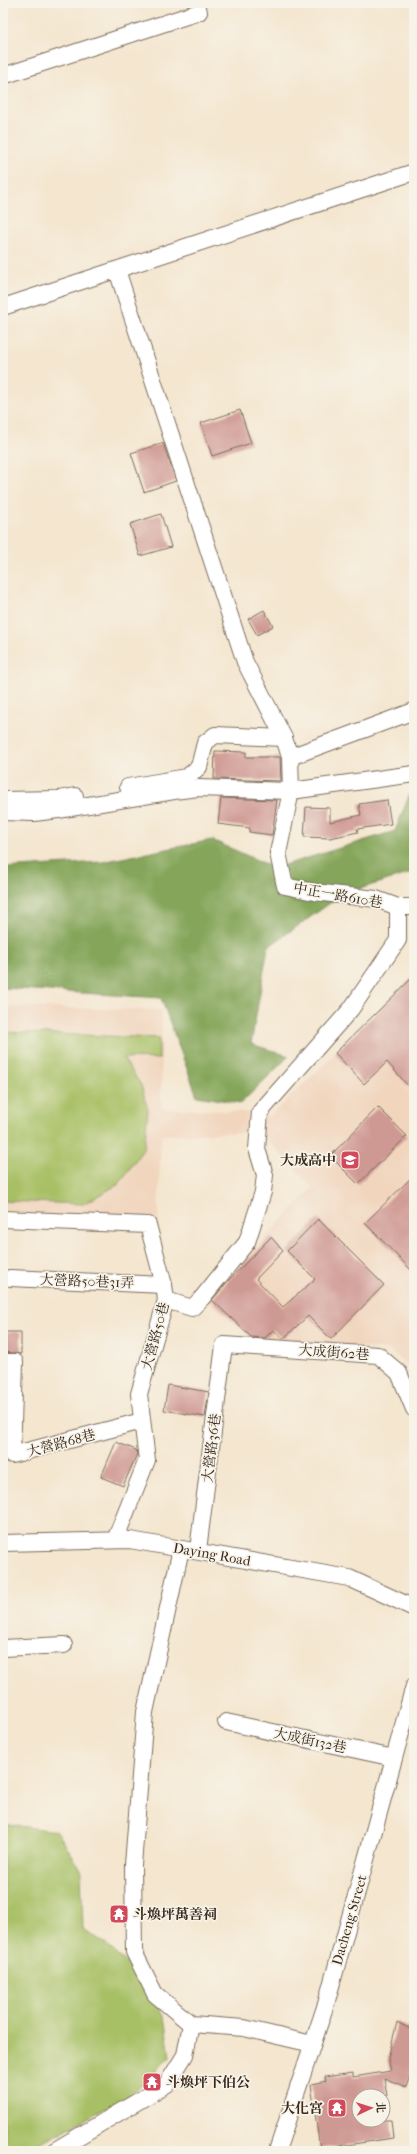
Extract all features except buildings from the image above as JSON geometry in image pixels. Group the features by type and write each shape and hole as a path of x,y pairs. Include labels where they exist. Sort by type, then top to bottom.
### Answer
{"street":[{"path":"3,76 199,12"},
{"path":"3,307 414,172"},
{"path":"117,270 245,662 284,738 290,757 291,791"},
{"path":"290,757 414,711"},
{"path":"3,800 59,799 187,777 199,767 205,743 214,735 284,738"},
{"path":"3,812 34,813 198,788 291,791 414,774"},
{"name":"中正一路610巷","path":"291,791 278,852 286,886 314,892 376,899 398,907 414,907"},
{"path":"166,1300 192,1308 202,1298 247,1242 263,1192 265,1175 257,1149 260,1112 351,1009 398,940 398,907"},
{"name":"大營路50巷","path":"3,1219 148,1225 164,1285 166,1300 139,1394 147,1460 115,1540"},
{"name":"大營路50巷31弄","path":"10,1278 164,1285"},
{"name":"大成街62巷","path":"224,1345 378,1355 399,1373 414,1409"},
{"name":"大營路36巷","path":"198,1550 224,1345"},
{"name":"大營路68巷","path":"3,1362 14,1362 8,1422 12,1455 142,1422"},
{"name":"Daying Road","path":"3,1543 130,1540 181,1549 198,1550 349,1578 414,1608"},
{"path":"181,1549 145,1712 133,1865 134,1952 155,1994 191,2024 244,2028 312,2044"},
{"path":"3,1648 64,1645"},
{"name":"Dacheng Street","path":"277,2151 326,2004 414,1686"},
{"name":"大成街132巷","path":"226,1722 394,1758"},
{"path":"54,2151 167,2084 184,2055 191,2024"}],"shaded area":[{"name":"大成高中","path":"414,979 414,1371 388,1349 260,1344 205,1299 313,1188 260,1132 261,1114 269,1117"},
{"name":"大成高中","path":"3,1007 162,1010 161,1108 259,1113 258,1132 161,1135 158,1223 3,1214"}],"green space":[{"path":"414,790 414,872 343,894 268,947 251,1044 289,1056 241,1103 197,1096 161,998 3,988 3,868 102,862 212,840 275,868 395,831 411,791"},
{"name":"大成高中","path":"3,1032 159,1038 159,1059 123,1058 141,1085 148,1110 144,1148 119,1184 83,1204 3,1201"},
{"path":"3,1824 57,1831 81,1871 83,1929 103,1942 130,1966 155,2001 164,2016 170,2057 132,2095 24,2151 3,2151"}],"place":[{"name":"大成高中","path":"350,1160"},
{"name":"斗煥坪萬善祠","path":"119,1914"},
{"name":"斗煥坪下伯公","path":"152,2082"},
{"name":"大化宮","path":"337,2108"}]}
